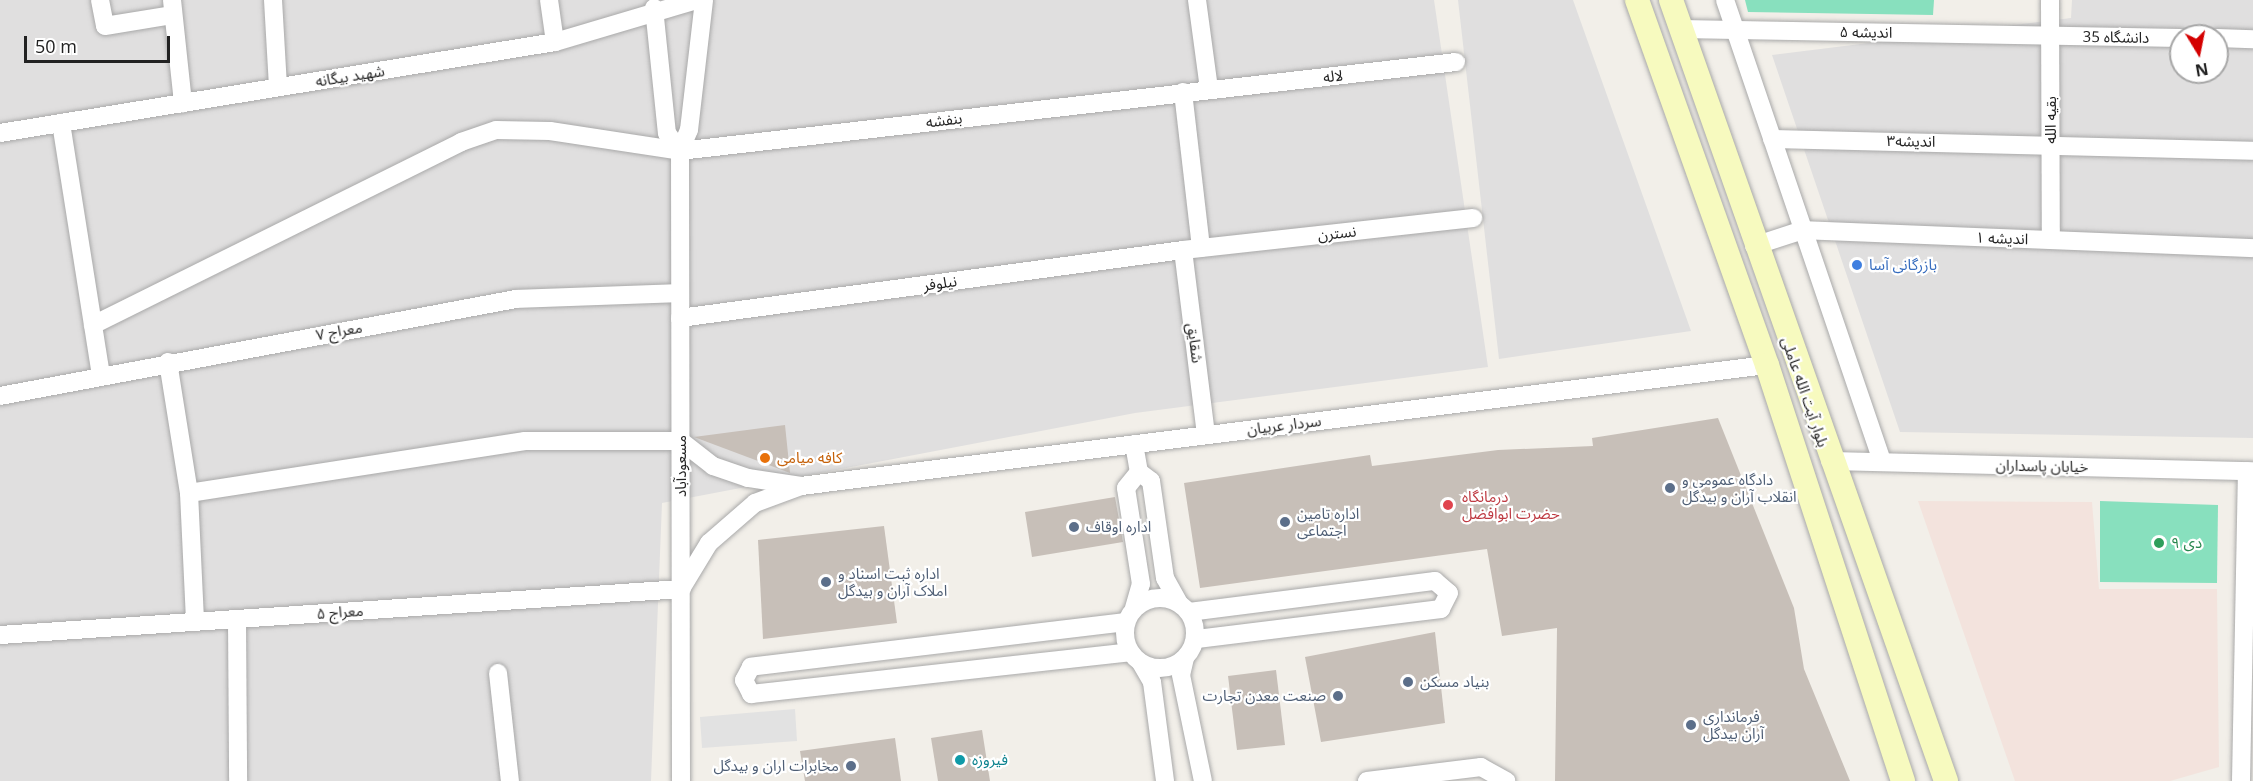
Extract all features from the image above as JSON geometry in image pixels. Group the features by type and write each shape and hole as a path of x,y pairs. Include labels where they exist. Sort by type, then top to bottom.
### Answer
{"main road":[{"name":"بلوار آیت‌ الله عاملی","path":"1637,0 1767,365 1903,781"},
{"name":"بلوار آیت‌ الله عاملی","path":"1671,0 1754,246 1946,781"}],"street":[{"path":"100,0 105,26 173,8 183,103"},
{"path":"273,0 278,87"},
{"path":"549,0 555,42"},
{"name":"شهید بیگانه","path":"0,133 555,42 654,8 697,0"},
{"name":"مسعودآباد","path":"681,781 680,151 689,130 704,0"},
{"path":"1197,0 1209,89"},
{"path":"1725,0 1882,462"},
{"name":"بقیه الله","path":"2050,0 2051,240"},
{"name":"مسعودآباد","path":"654,8 667,133 680,151"},
{"name":"اندیشه ۵","path":"1681,29 2050,35"},
{"name":"دانشگاه 35","path":"2050,35 2169,38"},
{"path":"2229,38 2253,39"},
{"name":"لاله","path":"1209,89 1456,62"},
{"name":"بنفشه","path":"93,325 461,142 496,130 550,131 680,151 1209,89"},
{"name":"شقایق","path":"1183,92 1206,435"},
{"path":"61,123 101,376"},
{"name":"اندیشه۳","path":"1772,139 2051,143 2253,150"},
{"name":"نسترن","path":"1192,249 1473,219"},
{"name":"اندیشه ۱","path":"1754,246 1803,230 2253,248"},
{"name":"نیلوفر","path":"680,318 1192,249"},
{"name":"معراج ۷","path":"0,396 168,362 516,299 680,293"},
{"path":"168,362 189,493 195,622"},
{"name":"سردار عربیان","path":"801,486 1767,365"},
{"path":"189,493 525,441 681,441 712,466 748,478 801,486"},
{"path":"1134,444 1139,472 1151,481 1165,578 1184,607 1195,639 1185,658 1181,675 1203,781"},
{"name":"خیابان پاسداران","path":"1830,461 2250,471"},
{"path":"2241,781 2248,644 2250,471"},
{"path":"1139,472 1126,488 1141,584 1130,615 1136,657 1152,682 1166,781"},
{"path":"681,589 709,543 755,503 801,486"},
{"path":"1185,658 1164,668 1136,657 751,694 744,680 751,668 1130,615 1155,598 1184,607 1435,581 1449,593 1441,609 1195,639"},
{"name":"معراج ۵","path":"0,635 681,589"},
{"path":"237,619 238,781"},
{"path":"498,673 510,781"},
{"path":"1367,781 1481,767 1506,781"}],"shaded area":[{"path":"0,0 1434,0 1488,367 1135,413 662,503 651,781 0,781"},
{"path":"1458,0 1573,0 1691,331 1499,359"},
{"path":"2072,0 2253,0 2253,438 1900,432 1772,55 2071,18"},
{"path":"1918,501 2092,502 2099,589 2217,589 2219,767 2170,781 2015,781"},
{"path":"795,709 797,741 702,748 700,717"}],"green space":[{"path":"1745,0 1934,0 1933,15 1748,12"},
{"name":"۹ دی","path":"2100,501 2218,505 2217,583 2100,582"}],"building":[{"path":"1718,418 1794,608 1804,669 1850,781 1555,781 1557,628 1502,636 1487,549 1200,588 1184,483 1370,455 1372,466 1498,450 1593,446 1592,438"},
{"name":"کافه میامی","path":"785,425 790,473 694,437"},
{"name":"اداره اوقاف","path":"1115,497 1123,542 1032,557 1025,512"},
{"name":"اداره ثبت اسناد و املاک آران و بیدگل","path":"884,526 897,623 763,639 758,540"},
{"path":"1435,632 1445,723 1321,742 1305,657"},
{"path":"1276,670 1285,745 1237,750 1228,676"},
{"name":"فیروزه","path":"982,730 990,781 938,781 931,738"},
{"name":"مخابرات اران و بیدگل","path":"895,738 901,781 805,781 800,751"}],"place":[{"name":"بازرگانی آسا","path":"1857,265"},
{"name":"کافه میامی","path":"765,458"},
{"name":"دادگاه عمومی و انقلاب آران و بیدگل","path":"1670,488"},
{"name":"درمانگاه حضرت ابوافضل","path":"1448,505"},
{"name":"اداره تامین اجتماعی","path":"1285,522"},
{"name":"اداره اوقاف","path":"1074,527"},
{"name":"۹ دی","path":"2159,543"},
{"name":"اداره ثبت اسناد و املاک آران و بیدگل","path":"826,582"},
{"name":"بنیاد مسکن","path":"1408,682"},
{"name":"صنعت معدن تجارت","path":"1338,696"},
{"name":"فرمانداری آران بیدگل","path":"1691,725"},
{"name":"فیروزه","path":"960,760"},
{"name":"مخابرات اران و بیدگل","path":"851,766"}]}
